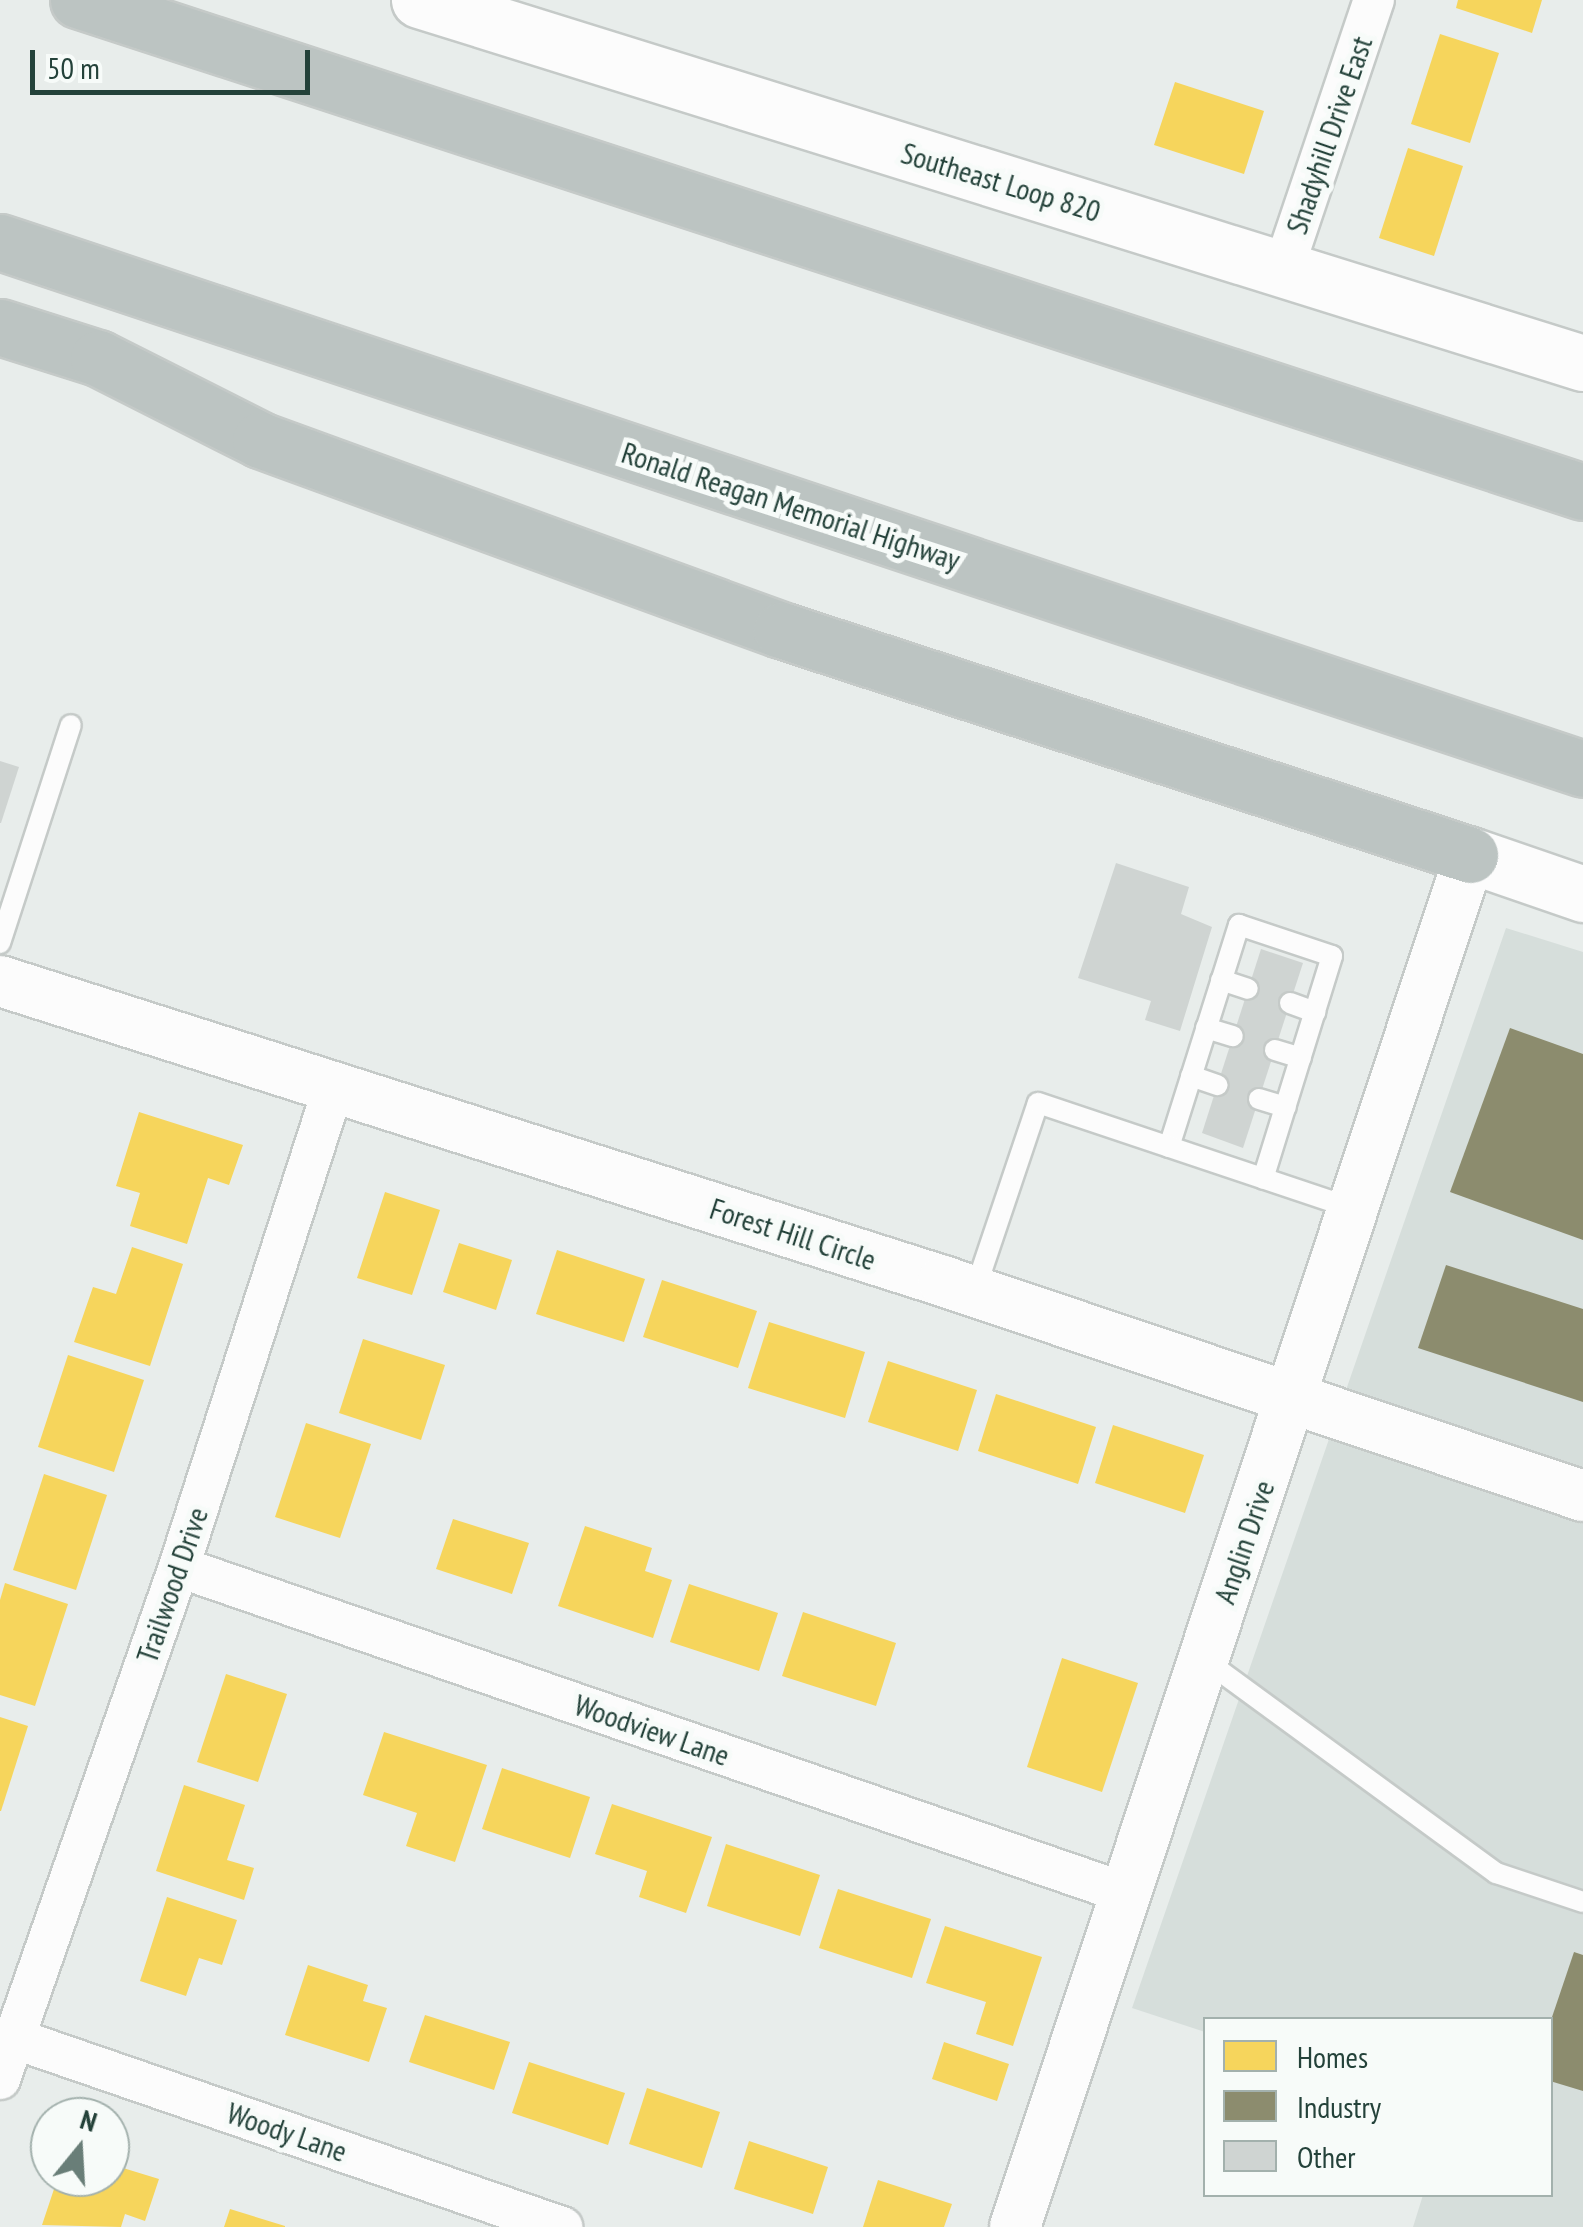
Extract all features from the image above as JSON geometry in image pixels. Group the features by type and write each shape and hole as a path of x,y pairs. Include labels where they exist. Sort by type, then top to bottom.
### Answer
{"highway":[{"path":"78,0 1583,492"},
{"name":"Ronald Reagan Memorial Highway","path":"0,242 1583,768"},
{"path":"0,327 98,358 260,440"},
{"path":"0,360 260,440 781,630 1470,855"}],"main road":[{"name":"Southeast Loop 820","path":"420,0 1583,363"},
{"path":"1470,855 1583,894"}],"street":[{"name":"Shadyhill Drive East","path":"1283,270 1374,0"},
{"name":"Anglin Drive","path":"1015,2227 1293,1399 1470,855"},
{"name":"Forest Hill Circle","path":"0,981 975,1292 1583,1496"},
{"name":"Trailwood Drive","path":"0,2078 179,1567 334,1088"},
{"name":"Woodview Lane","path":"179,1567 1126,1893"},
{"name":"Woody Lane","path":"13,2038 562,2227"}],"lane":[{"path":"0,944 6,908 71,725"},
{"path":"1169,1148 1238,925 1332,956 1264,1179"},
{"path":"1221,980 1248,989"},
{"path":"1290,1003 1315,1012"},
{"path":"1206,1028 1233,1036"},
{"path":"1274,1050 1300,1058"},
{"path":"1191,1076 1217,1085"},
{"path":"1259,1098 1286,1107"},
{"path":"975,1292 1038,1104 1355,1209"},
{"path":"1204,1659 1496,1874 1583,1902"}],"shaded area":[{"path":"1506,928 1583,952 1583,2227 1413,2227 1422,2197 1553,2197 1553,2017 1203,2017 1203,2031 1132,2008"}],"building: Homes":[{"path":"1458,0 1542,0 1532,33 1456,8"},
{"path":"1440,34 1499,53 1470,143 1411,124"},
{"path":"1175,82 1264,111 1244,174 1154,145"},
{"path":"1408,148 1463,166 1434,256 1379,238"},
{"path":"139,1112 243,1145 229,1185 208,1178 187,1244 130,1226 140,1193 116,1186"},
{"path":"385,1192 440,1210 412,1295 357,1278"},
{"path":"459,1243 512,1260 496,1310 443,1292"},
{"path":"132,1247 183,1264 150,1366 74,1342 93,1287 116,1294"},
{"path":"557,1250 645,1279 624,1342 536,1314"},
{"path":"662,1280 757,1311 738,1368 643,1337"},
{"path":"769,1322 865,1352 845,1418 748,1388"},
{"path":"363,1339 445,1365 421,1440 339,1413"},
{"path":"68,1355 144,1380 114,1472 38,1447"},
{"path":"888,1361 977,1390 958,1451 868,1422"},
{"path":"996,1394 1096,1427 1078,1484 978,1451"},
{"path":"306,1423 371,1444 340,1538 275,1517"},
{"path":"1113,1425 1204,1455 1185,1513 1095,1483"},
{"path":"44,1474 107,1495 76,1590 13,1570"},
{"path":"453,1519 529,1543 512,1594 436,1569"},
{"path":"585,1526 652,1548 645,1571 672,1580 653,1638 558,1606"},
{"path":"5,1583 68,1604 35,1706 0,1695 0,1600"},
{"path":"689,1584 778,1613 759,1671 670,1642"},
{"path":"803,1612 896,1643 876,1706 782,1676"},
{"path":"1062,1658 1138,1683 1102,1792 1027,1767"},
{"path":"226,1674 287,1694 258,1782 197,1762"},
{"path":"0,1717 28,1726 1,1811 0,1811"},
{"path":"384,1732 487,1765 455,1862 406,1846 417,1813 363,1795"},
{"path":"502,1768 590,1797 570,1858 482,1829"},
{"path":"184,1785 245,1805 227,1860 254,1868 244,1900 156,1871"},
{"path":"612,1804 712,1837 686,1913 639,1897 647,1871 595,1854"},
{"path":"726,1844 820,1875 800,1936 707,1906"},
{"path":"838,1889 931,1919 912,1978 819,1948"},
{"path":"167,1897 237,1920 222,1965 199,1958 186,1996 140,1981"},
{"path":"945,1926 1042,1957 1013,2046 976,2034 986,2002 926,1983"},
{"path":"308,1965 368,1985 363,2001 387,2008 369,2062 285,2035"},
{"path":"425,2015 510,2042 494,2090 409,2062"},
{"path":"944,2042 1009,2064 997,2101 932,2079"},
{"path":"529,2062 625,2093 608,2145 512,2113"},
{"path":"647,2088 720,2112 702,2168 629,2144"},
{"path":"749,2141 828,2167 813,2214 734,2189"},
{"path":"130,2170 159,2179 145,2221 125,2214 121,2227 42,2225 51,2197 130,2197"},
{"path":"878,2180 952,2204 944,2227 863,2227"},
{"path":"230,2209 285,2226 285,2227 224,2227"}],"building: Industry":[{"path":"1510,1028 1583,1054 1583,1240 1450,1192"},
{"path":"1446,1265 1583,1309 1583,1402 1418,1348"},
{"path":"1574,1952 1583,1955 1583,2091 1553,2082 1552,2017"}],"building: Other":[{"path":"0,761 19,767 1,823 0,823"},
{"path":"1116,863 1189,887 1181,914 1212,927 1180,1031 1145,1020 1151,1001 1078,978"},
{"path":"1261,949 1303,963 1243,1148 1202,1133"}]}
